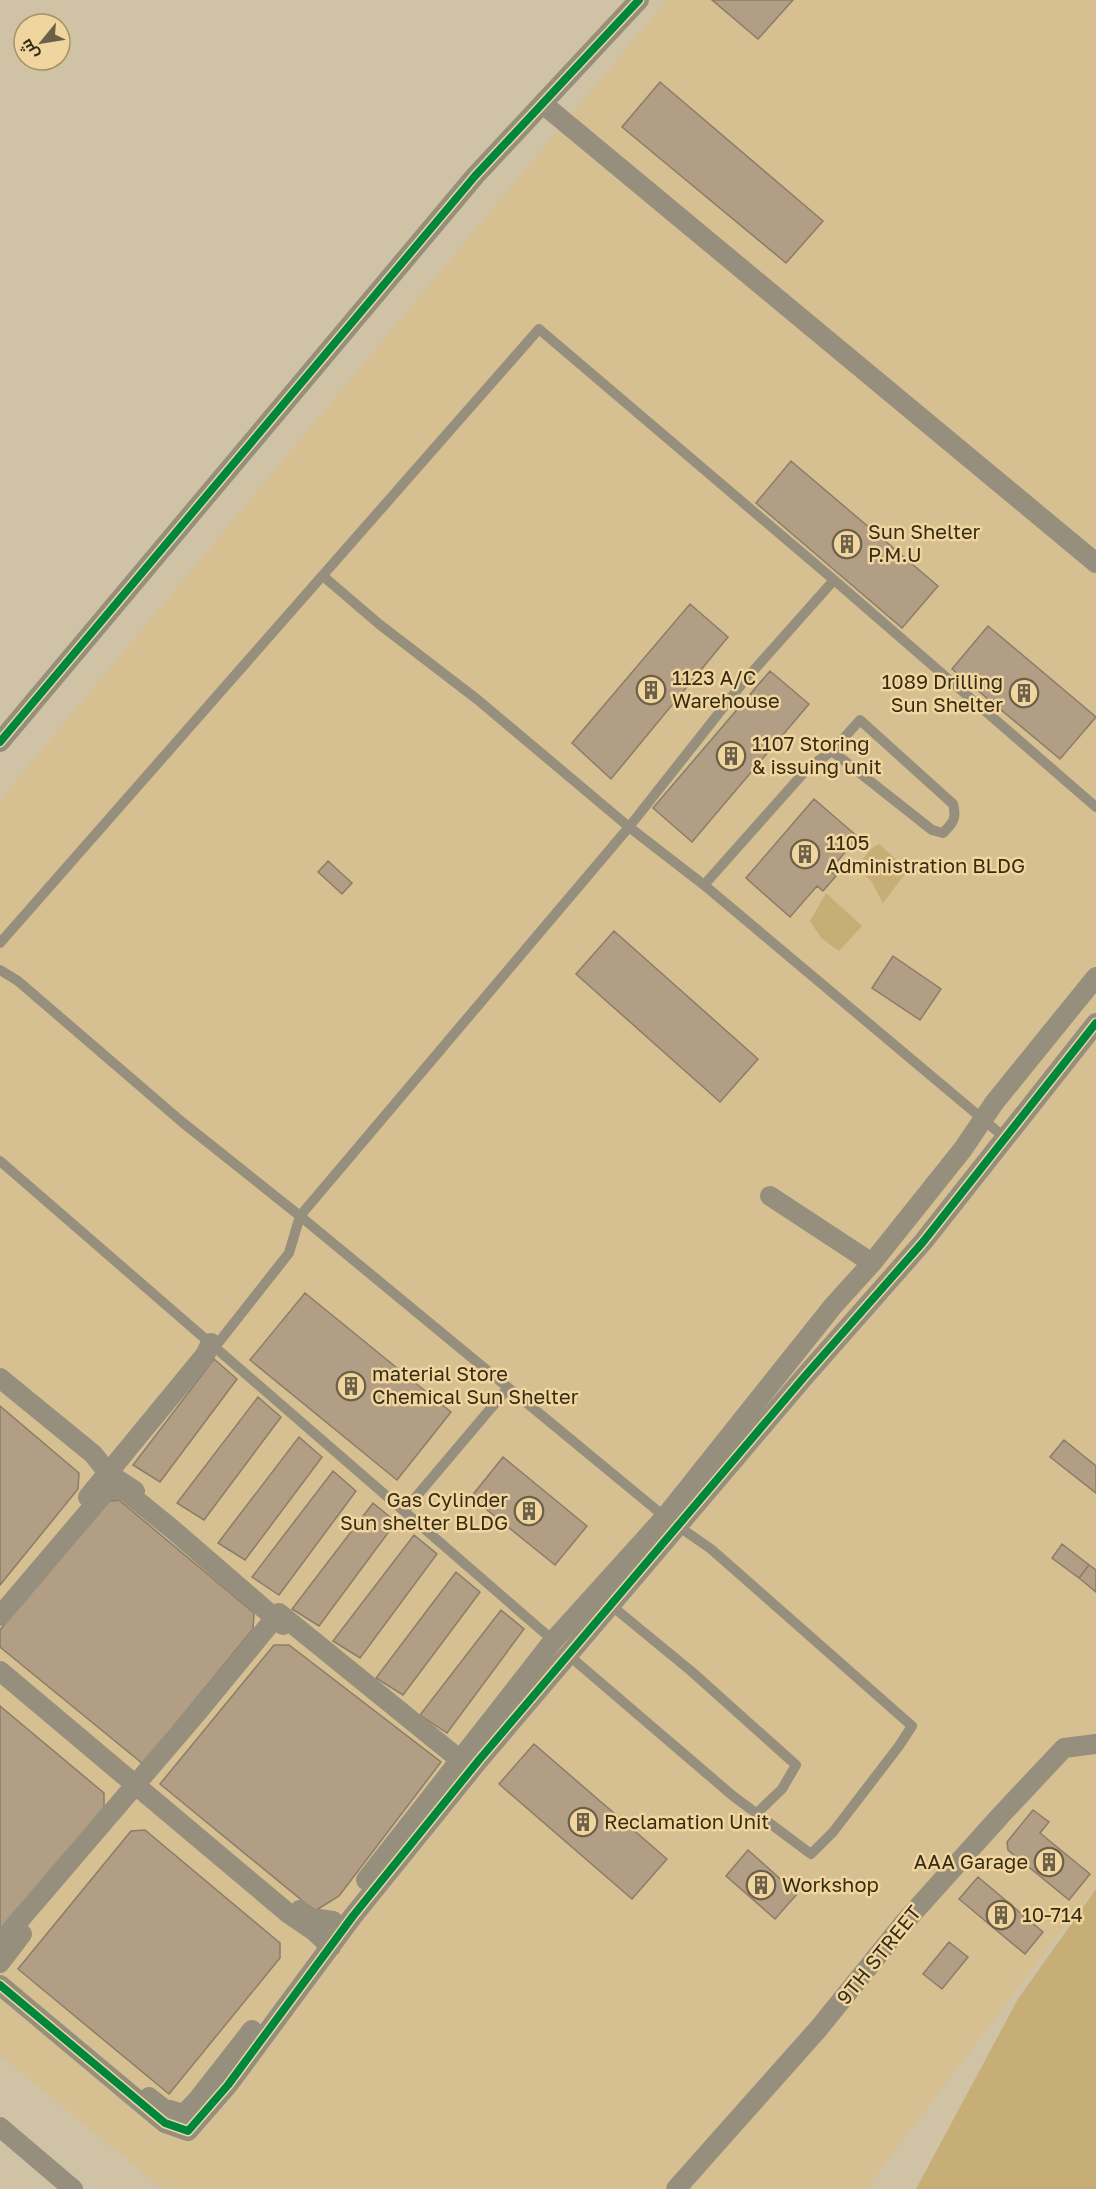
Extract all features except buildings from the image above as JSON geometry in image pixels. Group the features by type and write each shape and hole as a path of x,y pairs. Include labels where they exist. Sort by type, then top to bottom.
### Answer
{"street":[{"path":"0,742 475,176 639,0"},
{"path":"543,104 1096,563"},
{"path":"672,1522 833,1306 872,1263 963,1149 982,1119 1096,977"},
{"path":"0,1973 163,2108 184,2114 568,1655 604,1599 805,1377 923,1242 1096,1023"},
{"path":"770,1196 872,1263"},
{"path":"0,1602 112,1479 204,1368 215,1348"},
{"path":"0,1378 93,1454 112,1479"},
{"path":"0,1387 280,1620 457,1763"},
{"path":"0,1616 107,1490 112,1479"},
{"path":"0,1985 165,2123 188,2131 228,2085 326,1943 333,1921 553,1641 604,1599"},
{"path":"0,1943 276,1633 280,1620"},
{"path":"0,1659 289,1914 314,1931 326,1943"},
{"path":"0,1671 311,1918 333,1921"},
{"name":"9TH STREET","path":"676,2189 819,2028 903,1924 1001,1815 1065,1748 1096,1744"},
{"path":"0,1963 142,1784"},
{"path":"0,2127 73,2189"}],"lane":[{"path":"0,943 539,330 834,580 1096,807"},
{"path":"323,576 379,624 478,700 629,827 704,885 1004,1137"},
{"path":"215,1348 290,1253 300,1216 629,827 745,680 834,580"},
{"path":"704,885 808,768 832,751 860,720 952,804 956,814 953,824 943,833 932,830 832,751"},
{"path":"0,969 18,981 182,1122 300,1216 672,1522 711,1549 912,1726 833,1832 811,1854 734,1796 568,1655 0,1161"},
{"path":"404,1511 508,1388"},
{"path":"604,1599 691,1671 796,1765 782,1789 757,1813"}],"shaded area":[{"path":"667,0 1096,0 1096,1885 871,2182 869,2189 163,2189 0,2055 0,800"},
{"path":"879,844 908,870 883,903 871,881 856,867 872,848"},
{"path":"826,893 862,926 839,951 822,939 810,921"},
{"path":"1096,1889 1096,2189 916,2189 1018,1999"}],"cycle path":[{"path":"0,742 475,176 639,0"},
{"path":"0,1985 165,2123 188,2131 228,2085 353,1916 479,1760 805,1376 923,1242 1096,1023"}],"place":[{"name":"Sun Shelter P.M.U","path":"847,544"},
{"name":"1123 A/C Warehouse","path":"651,690"},
{"name":"1089 Drilling Sun Shelter","path":"1024,693"},
{"name":"1107 Storing & issuing unit","path":"731,756"},
{"name":"1105 Administration BLDG","path":"805,854"},
{"name":"material Store Chemical Sun Shelter","path":"351,1386"},
{"name":"Gas Cylinder Sun shelter BLDG","path":"529,1511"},
{"name":"Reclamation Unit","path":"583,1822"},
{"name":"AAA Garage","path":"1049,1862"},
{"name":"Workshop","path":"761,1885"},
{"name":"10-714","path":"1001,1915"}]}
